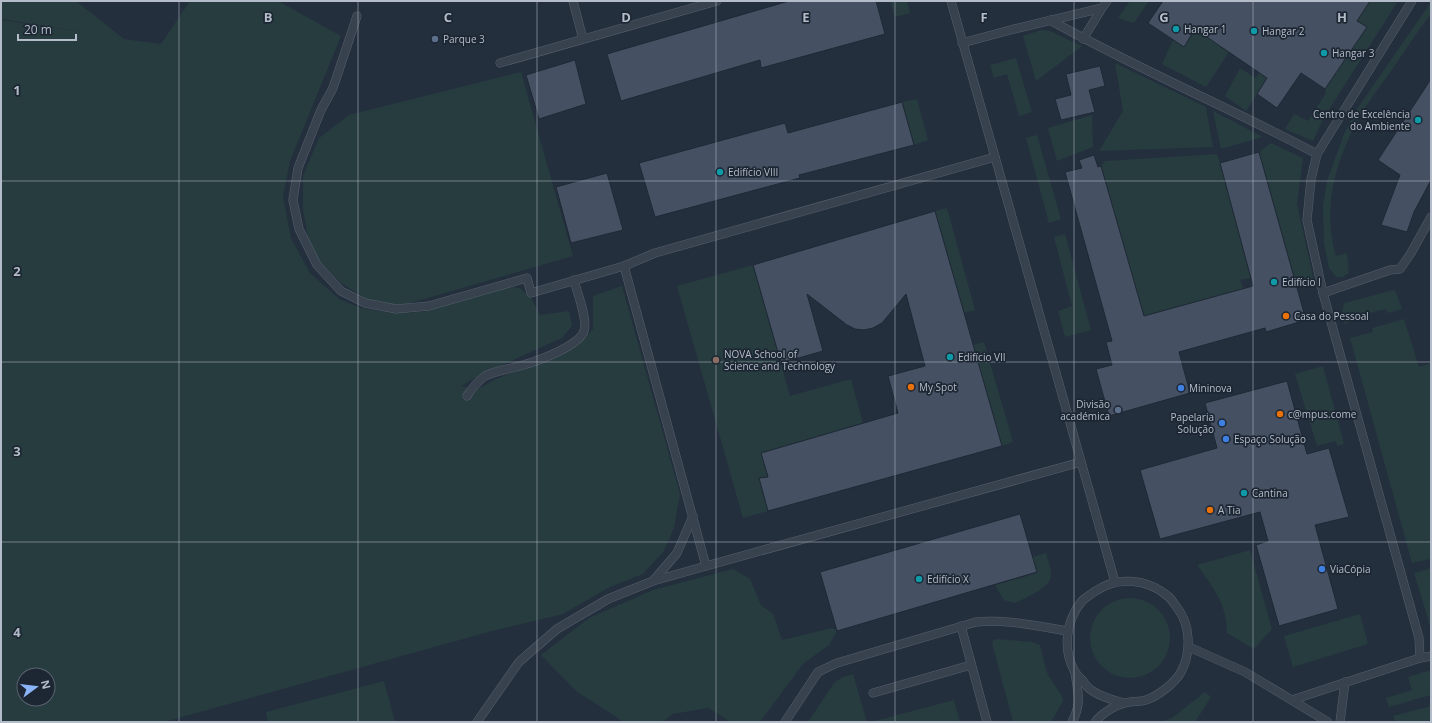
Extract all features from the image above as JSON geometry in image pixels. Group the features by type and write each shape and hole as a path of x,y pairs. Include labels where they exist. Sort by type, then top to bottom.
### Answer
{"lane":[{"path":"573,1 583,39"},
{"path":"500,63 716,1"},
{"path":"951,1 1115,582"},
{"path":"1083,39 1107,1"},
{"path":"1412,1 1317,154 1311,179 1307,220 1323,293 1419,638 1420,658"},
{"path":"962,43 1102,8"},
{"path":"357,16 333,88 321,110 298,168 293,200 299,229 317,265 341,291 365,303 396,309 429,306 527,278 531,293 624,266 651,254 995,157"},
{"path":"1050,20 1083,39 1272,130 1317,154"},
{"path":"1323,293 1390,270 1400,269 1412,254 1431,217"},
{"path":"624,266 706,566"},
{"path":"467,396 475,384 487,375 534,361 560,350 579,338 584,332 584,320 574,280"},
{"path":"477,722 519,662 557,629 608,599 653,581 1081,462"},
{"path":"653,581 677,553 692,516"},
{"path":"1072,722 1078,712 1080,701 1075,672 1068,654 1068,631 1071,619 1082,601 1102,586 1115,582 1133,581 1153,586 1169,597 1182,613 1188,633 1188,648 1181,672 1165,690 1146,700 1124,703 1110,710 1098,718 1095,722"},
{"path":"785,722 818,672 837,663 961,626 990,620 1068,631"},
{"path":"961,626 987,722"},
{"path":"1188,648 1245,672 1328,722"},
{"path":"1292,700 1420,658 1431,656"},
{"path":"873,693 972,665"},
{"path":"1075,672 1090,689 1109,700 1124,703"},
{"path":"1340,722 1345,682"}],"green space":[{"path":"1,1 76,1 124,39 161,44 190,1 278,1 341,36 290,161 283,196 291,238 310,273 339,299 361,308 391,313 422,312 510,287 520,288 531,298 540,315 569,311 572,326 562,338 480,375 461,386 476,390 496,379 541,362 577,346 593,329 593,296 622,286 680,494 674,528 664,551 643,574 610,587 563,614 492,631 164,722 1,722 1,20 96,34 1,19"},
{"path":"890,1 907,1 910,13 895,17"},
{"path":"1130,1 1149,1 1134,23 1118,18"},
{"path":"1214,1 1248,1 1219,45 1229,52 1206,87 1162,64 1173,40 1184,47"},
{"path":"1370,1 1398,1 1323,119 1313,141 1285,129 1294,114 1308,121 1326,93 1325,89 1367,27 1357,21"},
{"path":"1431,2 1431,14 1363,111 1339,163 1331,200 1330,219 1336,256 1347,253 1349,273 1342,277 1336,277 1329,268 1324,244 1323,205 1327,181 1344,134 1357,109"},
{"path":"1041,30 1050,31 1082,46 1036,81 1023,36"},
{"path":"1271,53 1275,67 1246,111 1225,96 1240,68 1256,78"},
{"path":"1016,58 1032,112 1019,116 1007,74 994,78 990,65"},
{"path":"1115,63 1206,107 1213,147 1099,151 1123,111"},
{"path":"521,72 573,256 407,304 377,306 341,283 320,262 308,237 303,209 303,176 319,138 349,115"},
{"path":"917,99 928,140 914,145 902,102"},
{"path":"1213,111 1263,137 1221,149"},
{"path":"1092,115 1093,147 1057,161 1048,128"},
{"path":"1037,135 1061,219 1049,223 1026,138"},
{"path":"1271,143 1303,158 1297,204 1314,281 1297,287 1259,152"},
{"path":"1217,154 1251,278 1240,280 1244,289 1154,313 1146,326 1101,166 1105,161"},
{"path":"947,208 975,310 964,313 935,211"},
{"path":"1065,234 1091,330 1065,337 1058,311 1072,306 1054,237"},
{"path":"753,265 790,396 851,379 863,423 761,453 768,477 760,478 768,511 743,518 677,286"},
{"path":"1393,290 1396,292 1402,309 1388,313 1386,309 1362,315 1363,318 1344,324 1342,313 1345,303"},
{"path":"1404,319 1419,367 1431,363 1431,559 1412,563 1350,338 1373,332 1372,328"},
{"path":"984,342 1013,442 1002,446 973,345"},
{"path":"1323,366 1344,444 1338,446 1335,441 1317,446 1295,374"},
{"path":"1250,550 1272,629 1254,649 1227,633 1225,613 1222,605 1214,589 1197,565"},
{"path":"1046,553 1051,575 1047,584 1037,592 1015,603 1004,600 995,585 1037,573 1032,557"},
{"path":"1431,568 1431,629 1414,573"},
{"path":"733,569 750,579 761,605 773,614 782,640 832,628 837,631 829,645 803,664 760,722 731,722 708,708 673,714 662,722 624,722 576,691 541,655 589,618 653,590"},
{"path":"1130,598 1145,601 1158,610 1167,623 1170,638 1167,653 1158,666 1145,675 1130,678 1115,675 1102,666 1093,653 1090,638 1093,623 1102,610 1115,601"},
{"path":"1360,614 1368,644 1293,667 1284,636"},
{"path":"997,639 1032,642 1040,645 1048,675 1062,696 1063,701 1051,722 1013,722 992,643 993,640"},
{"path":"1431,670 1431,695 1389,707 1386,698 1412,690 1408,677"},
{"path":"853,674 867,722 808,722 834,683 843,677"},
{"path":"384,681 395,722 268,722 266,712"},
{"path":"1205,692 1211,697 1195,722 1160,722 1172,718"},
{"path":"954,700 960,722 871,722"},
{"path":"1431,706 1431,722 1395,722 1393,716"}],"building":[{"path":"789,1 876,1 885,34 761,68 760,60 621,101 607,54"},
{"path":"1163,1 1370,1 1357,21 1367,27 1325,89 1301,73 1277,108 1257,94 1267,78 1195,29 1184,47 1148,23"},
{"path":"575,60 586,104 539,119 526,75"},
{"path":"1100,66 1105,86 1089,90 1095,112 1061,120 1055,99 1071,95 1066,74"},
{"name":"Centro de Excelência do Ambiente","path":"1431,79 1431,180 1414,212 1407,232 1381,225 1400,175 1378,160"},
{"name":"Edifício VIII","path":"902,102 914,145 799,175 800,178 655,217 639,163 785,123 788,133"},
{"name":"Edifício I","path":"1259,152 1306,320 1266,332 1265,328 1179,352 1190,393 1109,416 1096,369 1112,365 1106,342 1112,341 1065,172 1082,168 1079,160 1094,155 1098,167 1101,166 1144,316 1253,286 1220,163"},
{"path":"607,173 623,230 571,243 556,187"},
{"name":"Edifício VII","path":"935,211 1002,446 768,511 759,478 768,477 761,453 898,413 888,376 925,366 906,294 882,323 873,328 864,330 855,329 847,325 807,294 823,351 781,363 753,265"},
{"name":"Cantina","path":"1287,381 1307,454 1329,448 1349,517 1315,525 1338,609 1279,626 1256,545 1268,541 1260,512 1160,539 1140,470 1217,448 1205,403"},
{"name":"Edifício X","path":"1020,514 1037,572 837,631 820,572"}],"place":[{"name":"Hangar 1","path":"1176,29"},
{"name":"Hangar 2","path":"1254,31"},
{"name":"Parque 3","path":"435,39"},
{"name":"Hangar 3","path":"1324,53"},
{"name":"Centro de Excelência do Ambiente","path":"1418,120"},
{"name":"Edifício VIII","path":"720,172"},
{"name":"Edifício I","path":"1274,282"},
{"name":"Casa do Pessoal","path":"1286,316"},
{"name":"Edifício VII","path":"950,357"},
{"name":"NOVA School of Science and Technology","path":"716,360"},
{"name":"My Spot","path":"911,387"},
{"name":"Mininova","path":"1181,388"},
{"name":"Divisão académica","path":"1118,410"},
{"name":"c@mpus.come","path":"1280,414"},
{"name":"Papelaria Solução","path":"1222,423"},
{"name":"Espaço Solução","path":"1226,439"},
{"name":"Cantina","path":"1244,493"},
{"name":"A Tia","path":"1210,510"},
{"name":"ViaCópia","path":"1322,569"},
{"name":"Edifício X","path":"919,579"}]}
